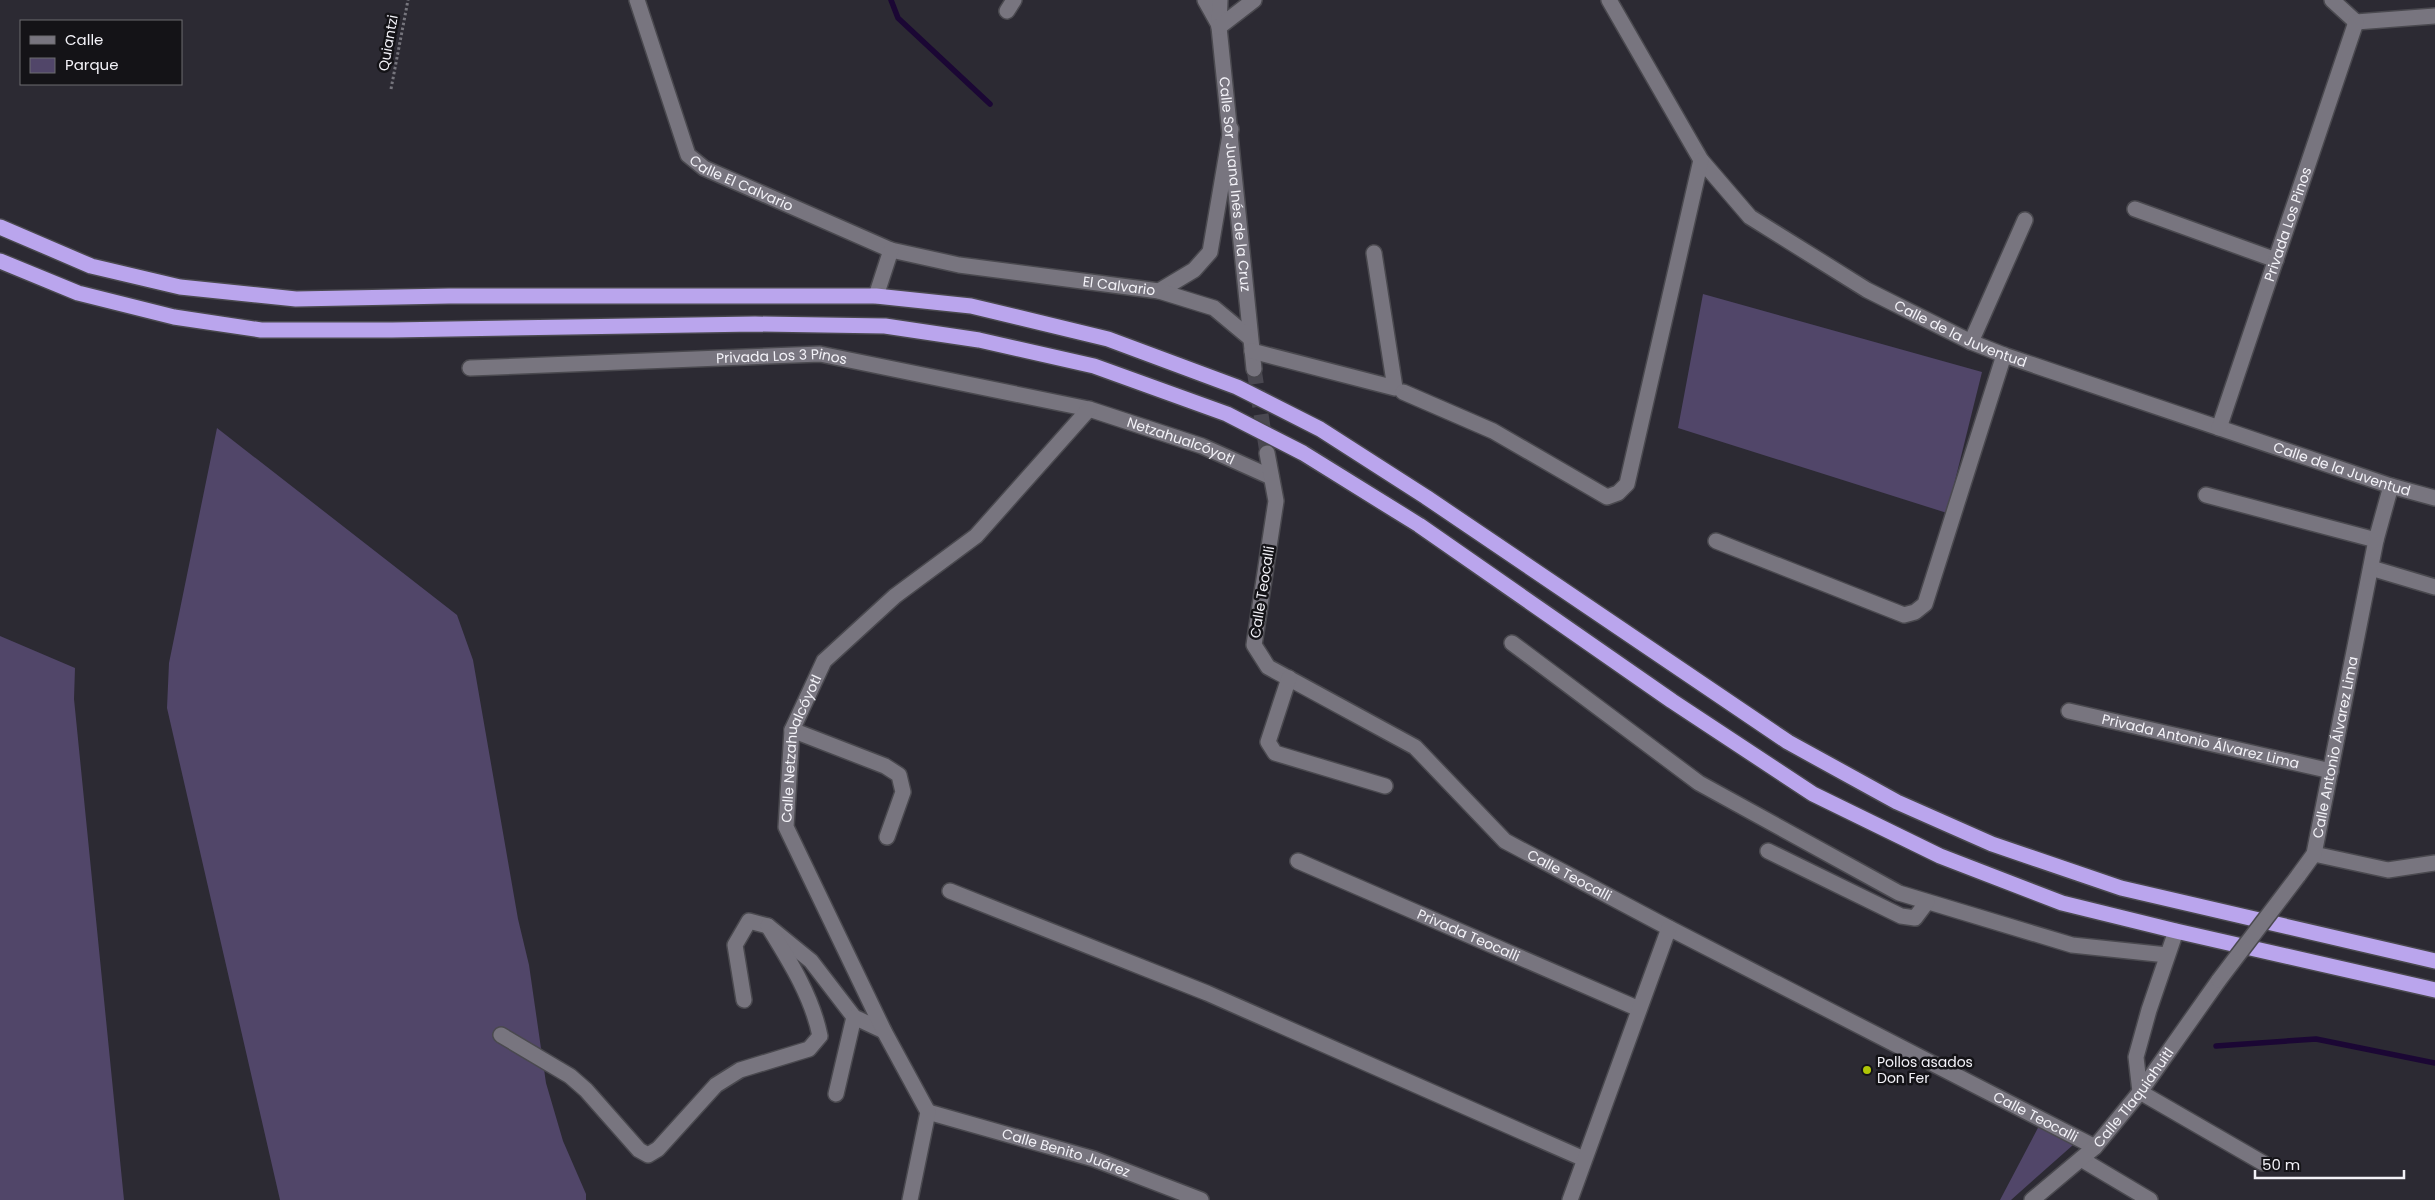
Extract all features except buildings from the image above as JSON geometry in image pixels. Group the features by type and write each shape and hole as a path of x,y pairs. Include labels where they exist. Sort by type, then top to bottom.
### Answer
{"highway":[{"path":"0,227 91,266 180,287 296,299 876,296 971,306 1108,339 1237,387 1320,430 1353,450 1788,742 1897,802 1992,844 2121,888 2435,961"},
{"path":"0,261 78,293 174,317 261,330 392,330 755,324 885,326 979,340 1094,366 1227,414 1304,453 1419,525 1672,701 1813,794 1940,856 2062,903 2176,932 2435,990"}],"street":[{"name":"Calle El Calvario","path":"637,0 688,155 704,168 891,250"},
{"path":"1205,0 1220,26 1254,0"},
{"name":"Calle Sor Juana Inés de la Cruz","path":"1220,0 1220,26 1254,369"},
{"name":"Calle de la Juventud","path":"1609,0 1701,160 1750,217 1867,290 1971,342 2004,355 2391,486 2435,498"},
{"path":"2332,0 2356,22 2435,16"},
{"name":"Privada Los Pinos","path":"2219,428 2356,22"},
{"name":"El Calvario","path":"891,250 959,265 1159,291 1194,270 1210,252 1230,130"},
{"path":"1403,392 1493,431 1607,496 1618,493 1628,484 1701,160"},
{"path":"2135,209 2276,260"},
{"path":"1971,342 2025,220"},
{"path":"876,296 891,250"},
{"path":"1159,291 1214,308 1251,345 1395,388 1374,253"},
{"name":"Privada Los 3 Pinos","path":"470,368 820,354 1088,410"},
{"path":"1716,541 1904,615 1915,612 1925,604 2004,355"},
{"name":"Netzahualcóyotl","path":"1088,410 1202,446 1271,477"},
{"name":"Calle Netzahualcóyotl","path":"928,1112 884,1031 786,828 792,730 824,661 895,596 976,536 1088,410"},
{"name":"Calle Teocalli","path":"1266,453 1276,501 1254,645 1268,666 1415,747 1505,841 1669,928 2095,1146"},
{"name":"Calle Antonio Álvarez Lima","path":"2219,980 2314,854 2376,540 2391,486"},
{"path":"2206,495 2376,540"},
{"path":"2371,568 2435,587"},
{"path":"1512,643 1699,783 1899,893 2072,945 2167,955"},
{"path":"1289,678 1268,742 1275,753 1385,786"},
{"name":"Privada Antonio Álvarez Lima","path":"2069,711 2331,771"},
{"path":"792,730 885,766 898,775 903,792 887,837"},
{"path":"1768,851 1901,916 1915,918 1927,902"},
{"path":"2314,854 2388,870 2435,863"},
{"name":"Privada Teocalli","path":"1298,862 1639,1009"},
{"path":"950,890 1208,993 1584,1159"},
{"path":"744,1000 735,945 749,921 768,926 811,961 854,1017 884,1031"},
{"path":"501,1034 570,1076 586,1090 639,1150 648,1154 658,1149 716,1084 740,1070 810,1049 820,1036 817,1018 790,962 768,926"},
{"path":"1570,1200 1669,928"},
{"path":"2176,932 2167,955 2136,1057 2140,1092 2263,1163"},
{"name":"Calle Tlaquiahuitl","path":"2032,1200 2095,1146 2140,1092 2219,980"},
{"path":"836,1094 854,1017"},
{"path":"910,1200 928,1112"},
{"name":"Calle Benito Juárez","path":"928,1112 1094,1159 1202,1200"},
{"path":"2081,1159 2150,1200"}],"path":[{"name":"Quiantzi","path":"391,89 408,0"}],"green space":[{"path":"1703,294 1982,372 1947,513 1678,428"},
{"path":"217,428 457,615 473,660 518,919 529,965 546,1083 563,1141 586,1194 586,1200 280,1200 167,708 169,663"},
{"path":"0,636 75,668 74,699 124,1200 0,1200"},
{"path":"2040,1124 2073,1145 2011,1200 2000,1200"}],"waterway":[{"path":"891,0 898,18 990,104"},
{"path":"2216,1046 2316,1039 2435,1063"}],"tunnel":[{"path":"1254,369 1267,453"}],"place":[{"name":"Pollos asados Don Fer","path":"1867,1070"}]}
